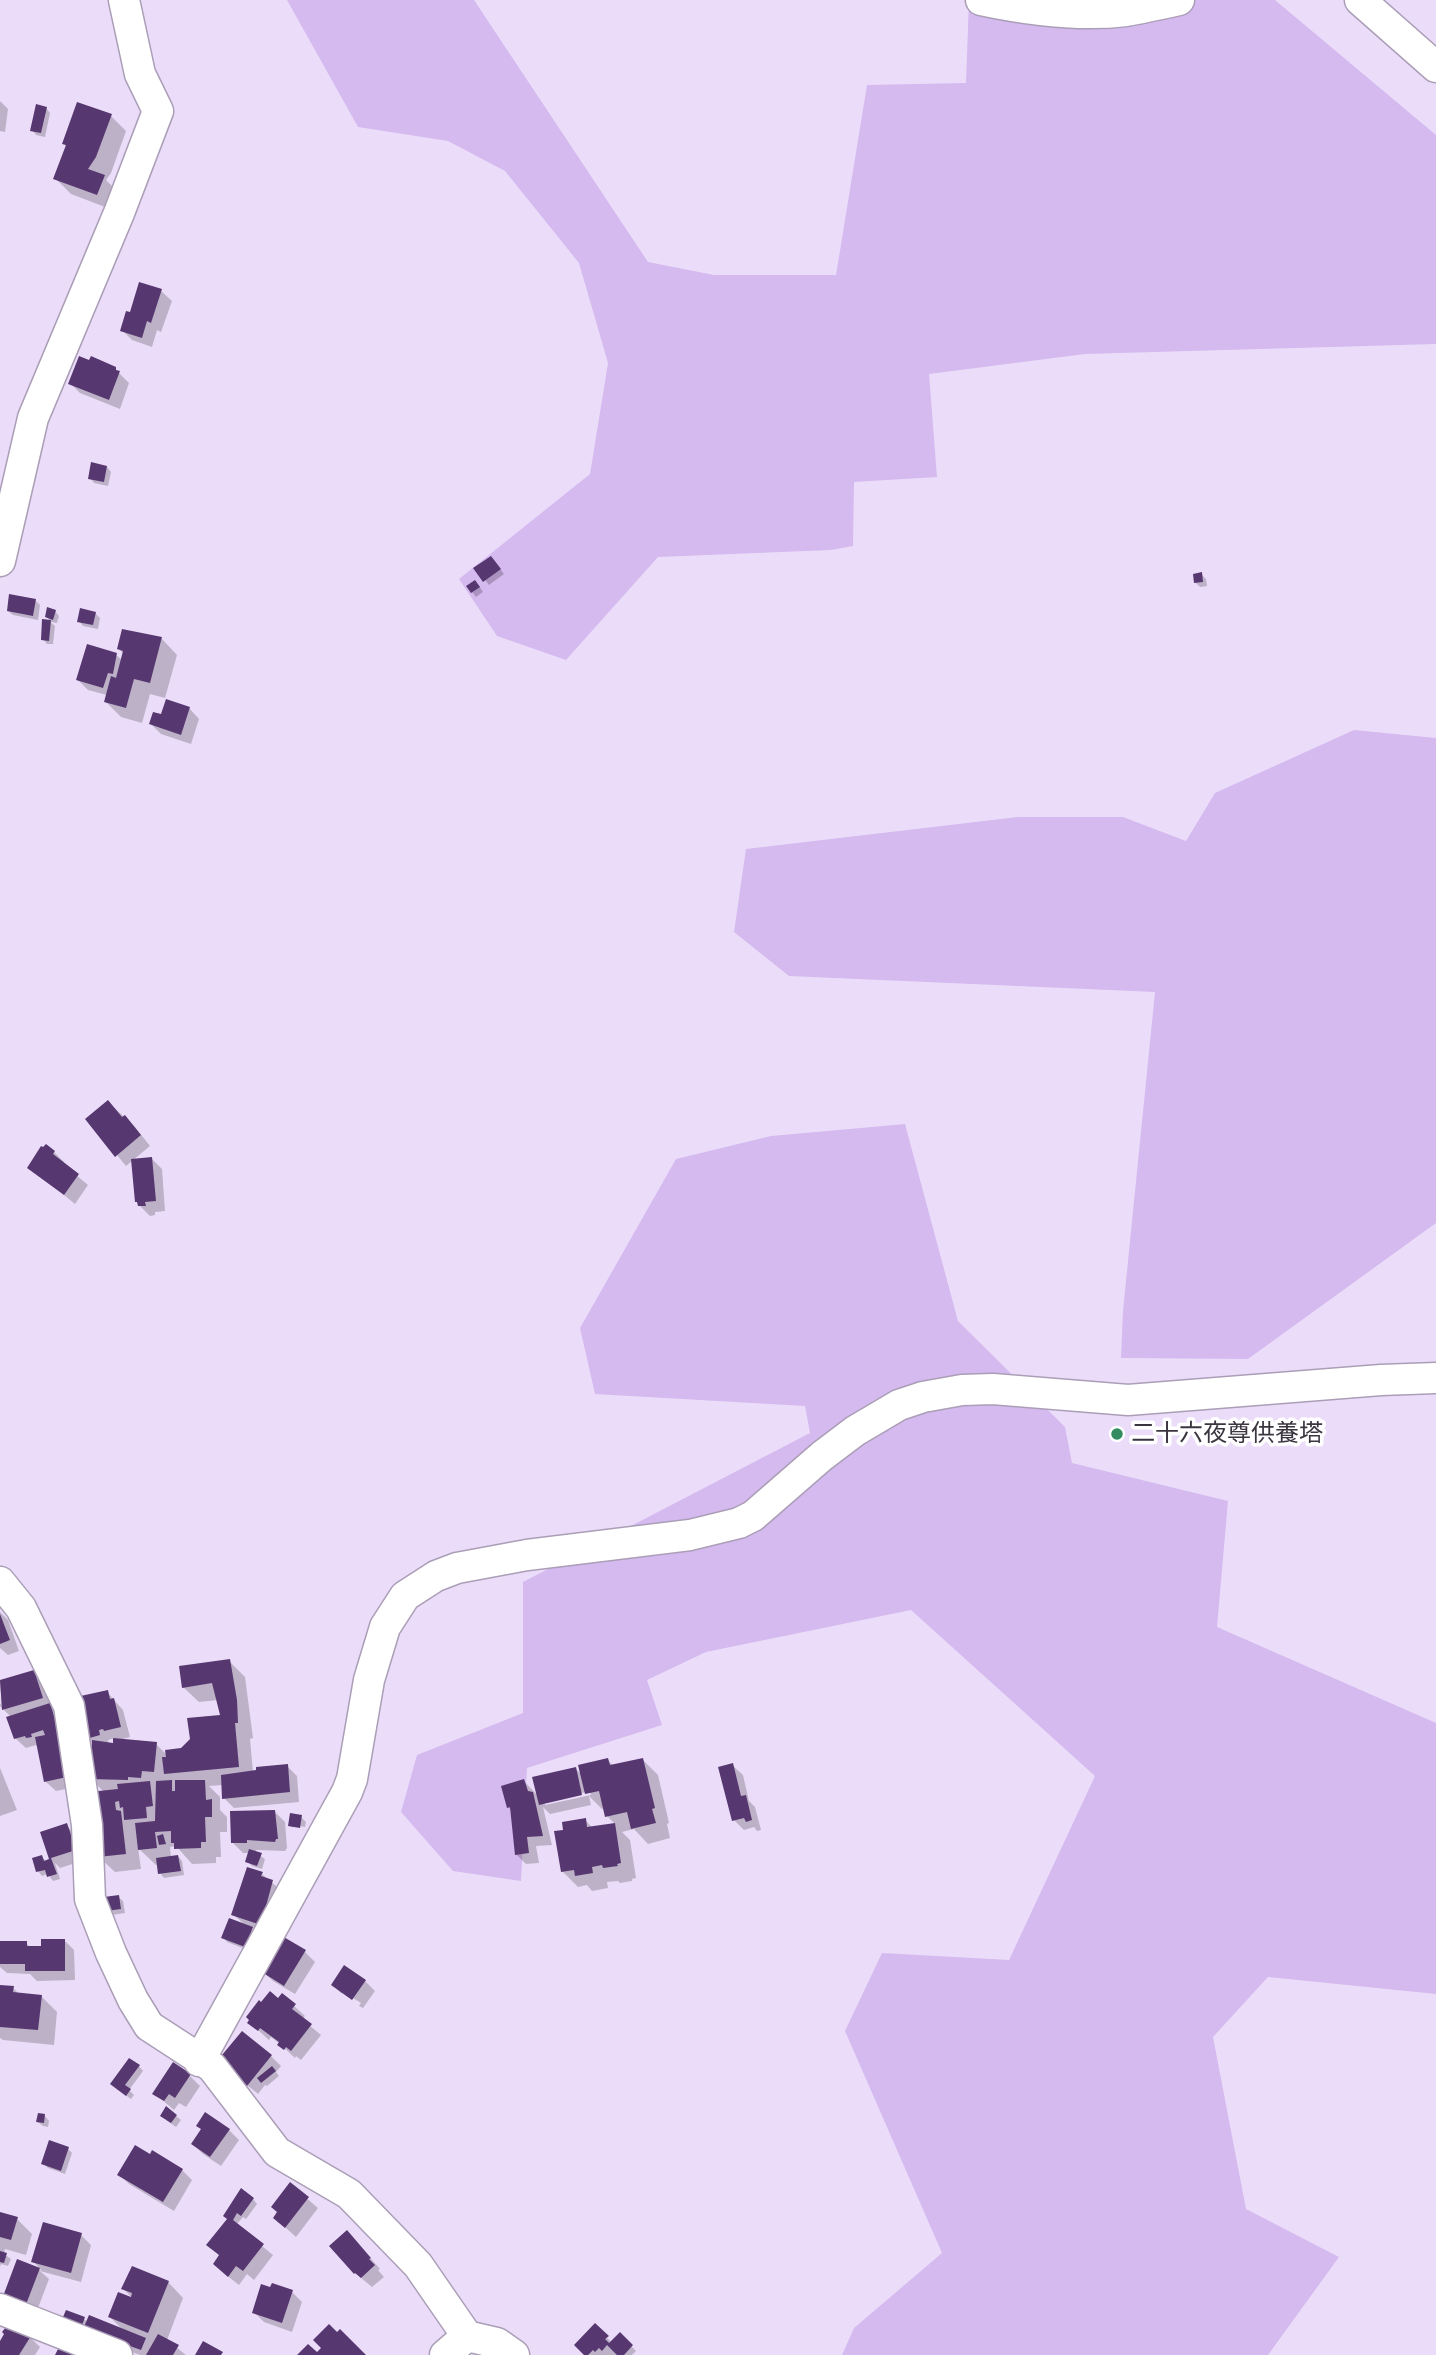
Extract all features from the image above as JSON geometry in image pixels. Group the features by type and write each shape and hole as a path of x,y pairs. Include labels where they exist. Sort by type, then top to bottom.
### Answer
{"street":[{"path":"0,561 33,418 119,213 158,111 140,74 124,0"},
{"path":"981,0 1011,7 1074,13 1127,10 1179,0"},
{"path":"1360,0 1436,67"},
{"path":"199,2061 347,1792 352,1779 369,1680 385,1627 405,1596 423,1583 457,1569 527,1555 690,1535 739,1523 753,1516 855,1431 899,1405 923,1397 962,1390 993,1389 1128,1400 1436,1378"},
{"path":"0,1582 22,1608 69,1706 87,1825 90,1899 111,1953 133,2000 149,2026 212,2067 277,2152 349,2194 418,2264 456,2345 497,2343 514,2355"},
{"path":"0,2309 117,2355"}],"shaded area":[{"path":"287,0 474,0 648,262 714,275 836,275 867,85 966,83 969,0 1275,0 1436,135 1436,344 1085,354 929,374 937,477 854,482 853,546 831,550 658,557 566,660 497,636 459,579 590,474 608,363 579,263 505,171 448,141 358,127"},
{"path":"1354,730 1436,738 1436,1223 1248,1359 1121,1358 1123,1311 1155,992 789,976 734,932 746,849 1018,817 1123,817 1186,841 1215,793"},
{"path":"905,1124 958,1321 1065,1427 1072,1463 1228,1501 1217,1627 1436,1723 1436,1994 1268,1977 1213,2037 1246,2209 1339,2257 1268,2355 842,2355 854,2328 942,2253 845,2031 882,1953 1009,1960 1095,1776 911,1610 706,1652 647,1680 662,1725 527,1768 521,1881 453,1871 401,1812 417,1755 523,1713 523,1582 810,1433 805,1406 595,1394 580,1328 676,1159 771,1136"}],"building":[{"path":"77,102 112,114 96,157 88,169 105,175 97,195 53,179 66,145 62,144"},
{"path":"36,104 47,107 41,133 30,131"},
{"path":"139,282 162,289 151,323 147,321 142,338 120,331 126,311 130,312"},
{"path":"79,356 89,360 91,356 120,371 109,400 68,384"},
{"path":"91,462 107,466 104,482 88,479"},
{"path":"491,556 501,569 483,582 473,568"},
{"path":"1202,572 1203,582 1194,583 1193,574"},
{"path":"475,580 480,587 471,593 466,586"},
{"path":"9,594 36,599 33,616 7,611"},
{"path":"47,607 56,610 53,620 45,617"},
{"path":"80,608 96,612 93,625 77,622"},
{"path":"42,619 51,620 49,641 41,640"},
{"path":"122,629 162,637 150,683 134,679 126,708 104,702 111,676 116,678 123,651 117,649"},
{"path":"87,644 117,653 113,674 108,673 103,688 76,680"},
{"path":"166,699 190,707 181,735 149,724 153,712 161,714"},
{"path":"108,1100 141,1135 115,1157 85,1119"},
{"path":"46,1144 55,1151 53,1154 79,1174 64,1195 27,1168 41,1146"},
{"path":"152,1157 156,1201 145,1202 146,1206 138,1206 135,1202 131,1159"},
{"path":"0,1614 10,1640 0,1644"},
{"path":"230,1659 237,1700 238,1723 235,1723 239,1767 164,1774 162,1757 166,1757 165,1750 181,1748 190,1739 187,1718 220,1715 212,1683 182,1688 179,1666"},
{"path":"34,1670 43,1698 2,1710 0,1680"},
{"path":"108,1690 110,1699 114,1698 121,1727 99,1730 100,1735 86,1739 76,1697"},
{"path":"50,1703 59,1732 57,1733 67,1777 44,1782 35,1737 45,1735 43,1730 31,1734 32,1737 14,1739 6,1717"},
{"path":"113,1738 157,1742 154,1772 142,1771 141,1778 128,1777 128,1780 89,1779 92,1740 113,1743"},
{"path":"608,1758 610,1765 643,1758 656,1823 631,1829 627,1812 605,1817 599,1791 585,1794 578,1765"},
{"path":"733,1763 741,1796 746,1795 752,1820 746,1822 744,1818 732,1821 718,1767"},
{"path":"288,1764 290,1792 222,1799 221,1775 256,1770 256,1767"},
{"path":"576,1767 582,1795 539,1805 532,1777"},
{"path":"524,1779 528,1791 533,1792 543,1836 527,1837 529,1853 515,1855 510,1807 507,1808 501,1786"},
{"path":"172,1780 172,1791 175,1791 175,1780 205,1780 206,1800 212,1799 212,1817 205,1817 206,1842 201,1842 201,1848 174,1849 171,1831 155,1832 157,1848 138,1850 135,1823 155,1821 156,1781"},
{"path":"150,1781 153,1806 146,1807 147,1818 124,1820 123,1807 120,1808 119,1801 115,1802 116,1810 121,1811 126,1854 98,1857 89,1792 118,1789 117,1784"},
{"path":"275,1810 278,1839 275,1842 247,1840 247,1843 231,1843 230,1811"},
{"path":"290,1813 302,1815 300,1828 288,1826"},
{"path":"586,1818 587,1827 615,1823 621,1863 617,1864 618,1866 592,1867 593,1873 575,1876 574,1870 561,1872 554,1831 563,1830 562,1822"},
{"path":"67,1823 76,1850 51,1858 57,1874 47,1877 45,1870 36,1872 32,1858 42,1855 44,1861 49,1859 40,1832"},
{"path":"163,1834 166,1844 159,1845 157,1836"},
{"path":"249,1849 262,1853 257,1866 245,1862"},
{"path":"178,1855 181,1871 158,1874 156,1858"},
{"path":"247,1867 263,1872 261,1876 273,1880 261,1925 231,1915"},
{"path":"119,1895 121,1909 106,1911 104,1897"},
{"path":"229,1918 253,1927 245,1947 221,1938"},
{"path":"282,1936 306,1950 284,1986 260,1971"},
{"path":"41,1939 65,1939 65,1971 25,1971 25,1964 0,1964 0,1941 27,1941 27,1946 41,1946"},
{"path":"344,1965 366,1980 352,2000 331,1985"},
{"path":"0,1985 14,1986 13,1992 42,1995 38,2030 0,2027"},
{"path":"270,1991 278,1998 282,1993 296,2004 292,2009 312,2024 291,2051 286,2047 284,2050 277,2045 279,2042 260,2028 258,2031 247,2023 249,2020 246,2017"},
{"path":"242,2031 272,2055 247,2086 217,2061"},
{"path":"129,2058 140,2065 125,2085 131,2089 126,2096 110,2084"},
{"path":"173,2062 191,2074 175,2098 169,2094 164,2101 152,2094"},
{"path":"272,2066 276,2071 261,2083 257,2078"},
{"path":"166,2106 177,2115 171,2123 160,2116"},
{"path":"205,2112 230,2129 210,2157 191,2144 201,2129 196,2126"},
{"path":"38,2113 45,2114 44,2123 36,2122"},
{"path":"49,2140 69,2147 61,2171 41,2164"},
{"path":"135,2145 150,2154 152,2150 183,2169 163,2202 117,2175"},
{"path":"290,2182 309,2197 285,2228 273,2218 277,2212 271,2207"},
{"path":"241,2188 254,2198 241,2216 237,2213 233,2220 264,2244 243,2271 236,2266 228,2277 213,2264 219,2255 206,2245 227,2219 223,2216"},
{"path":"0,2212 18,2217 11,2240 0,2237"},
{"path":"43,2222 82,2233 71,2273 31,2262"},
{"path":"347,2230 375,2265 361,2278 354,2274 329,2246"},
{"path":"0,2251 7,2253 4,2263 0,2262"},
{"path":"17,2259 40,2268 25,2307 2,2299"},
{"path":"132,2266 169,2281 148,2333 108,2317 118,2292 131,2297 132,2293 121,2289"},
{"path":"272,2283 293,2290 282,2323 252,2313 261,2284 270,2287"},
{"path":"66,2310 85,2317 80,2331 60,2324"},
{"path":"89,2315 146,2338 141,2350 83,2329"},
{"path":"9,2323 31,2336 19,2355 0,2355 0,2341 4,2334 2,2332"},
{"path":"595,2323 609,2336 605,2339 609,2343 620,2332 633,2345 624,2355 617,2355 607,2345 602,2351 599,2348 584,2355 574,2345"},
{"path":"329,2324 337,2332 340,2329 366,2355 297,2355 308,2344 317,2352 321,2348 313,2340"},
{"path":"158,2334 179,2345 173,2355 146,2355"},
{"path":"203,2341 223,2352 221,2355 195,2355"},
{"path":"60,2345 77,2355 55,2355"}],"place":[{"name":"二十六夜尊供養塔","path":"1117,1434"}]}
